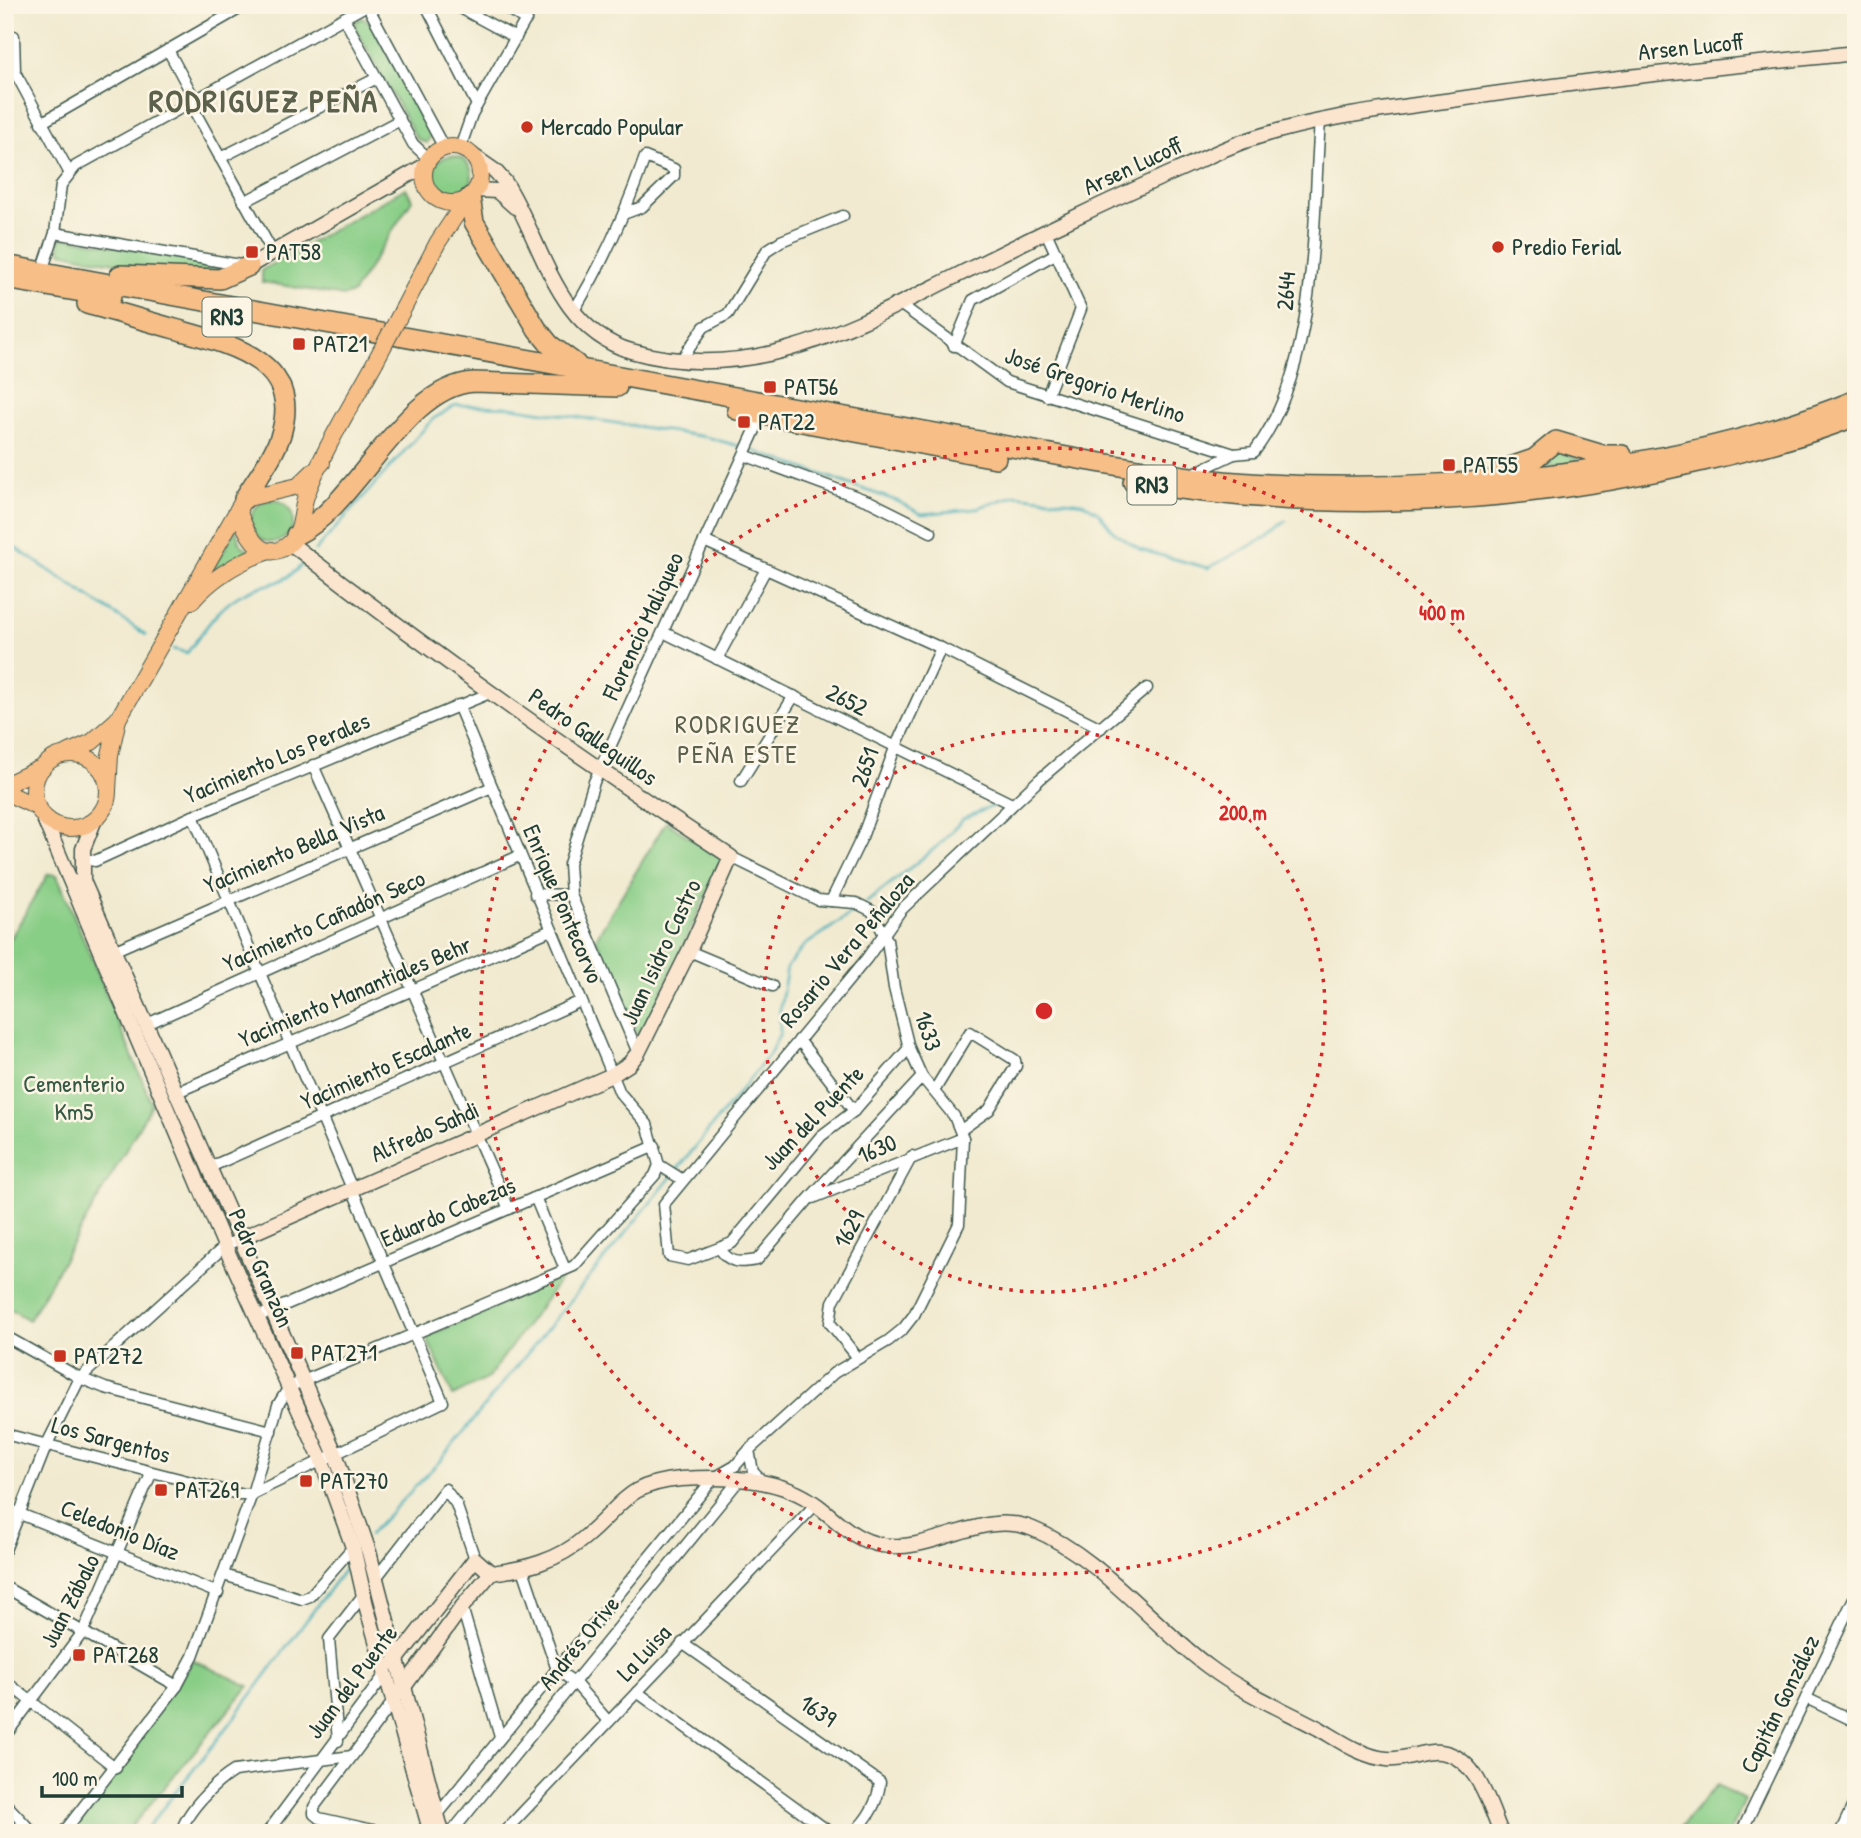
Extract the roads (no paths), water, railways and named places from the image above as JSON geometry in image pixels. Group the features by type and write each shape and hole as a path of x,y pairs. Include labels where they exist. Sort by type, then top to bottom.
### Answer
{"highway":[{"path":"471,196 474,222 545,340 570,360 600,372"},
{"name":"RN3","path":"5,265 1187,477 1340,486 1464,483 1658,457 1787,424 1856,400"},
{"path":"42,271 210,280 227,278 249,266"},
{"path":"5,280 221,342 246,352 265,365 282,390 283,425 275,447 241,504"},
{"name":"RN3","path":"5,280 617,387 1165,487 1246,497 1363,501 1484,497 1604,482 1756,448 1856,416"},
{"path":"296,532 323,516 419,409 451,387 474,383 617,387"},
{"path":"1464,483 1534,459 1556,441 1603,455 1658,457"}],"main road":[{"path":"170,627 211,582 236,565 273,550 296,532 322,464 401,312 438,242 471,196 480,172 459,151 427,162 424,181 433,196 439,216 438,242"},
{"path":"433,196 449,204 471,196"},
{"path":"5,792 40,811 52,823 71,828 95,819 103,809 108,790 110,755 118,719 241,504 298,486 322,464"},
{"path":"275,493 292,500 296,532"},
{"path":"241,504 249,538 264,549 273,550"},
{"path":"5,785 29,776 62,755 92,742 118,719"},
{"path":"62,755 82,756 93,762 102,771 108,790"},
{"path":"40,811 34,789 45,765"}],"street":[{"path":"41,123 246,5"},
{"path":"42,271 55,233 61,185 69,172 367,5 459,151"},
{"path":"426,5 477,105"},
{"path":"455,5 516,38"},
{"path":"501,5 526,20"},
{"path":"459,151 477,105 534,5"},
{"path":"55,233 249,266 427,162 416,148 344,18"},
{"path":"14,36 15,72 69,172"},
{"path":"169,50 220,158 273,253"},
{"name":"Arsen Lucoff","path":"459,151 505,182 524,215 555,284 573,312 588,328 611,343 632,351 681,359 729,362 772,356 806,345 900,304 1046,232 1244,141 1320,121 1570,82 1856,53"},
{"path":"220,158 377,78"},
{"path":"244,202 400,120"},
{"name":"2644","path":"1254,452 1265,438 1295,371 1304,332 1320,121"},
{"path":"573,312 626,213 645,157 674,169 674,176 642,207 626,213"},
{"name":"Arsen Lucoff","path":"471,196 497,191 524,215"},
{"path":"681,359 704,327 728,314 767,250 781,241 843,216"},
{"path":"1046,232 1081,309 1047,396"},
{"path":"954,346 973,300 1057,253"},
{"name":"José Gregorio Merlino","path":"900,304 954,346 1007,382 1234,454 1254,452"},
{"name":"Florencio Maliqueo","path":"633,1059 571,895 569,864 584,810 599,771 762,415"},
{"path":"1187,477 1234,454"},
{"path":"744,455 872,502 932,532"},
{"name":"Pedro Galleguillos","path":"296,532 490,693 599,771 731,857 818,900 856,903 872,911 884,933"},
{"path":"704,541 941,648 1101,728"},
{"path":"717,659 766,569"},
{"name":"2652","path":"663,632 1012,804"},
{"name":"2651","path":"831,901 862,836 895,748 941,648"},
{"name":"Rosario Vera Peñaloza","path":"720,1249 688,1259 669,1256 664,1204 799,1040 901,910 1012,804 1147,688"},
{"name":"Yacimiento Los Perales","path":"81,858 95,861 193,816 490,693"},
{"path":"741,781 794,696"},
{"name":"Enrique Pontecorvo","path":"458,705 620,1093 647,1124 659,1165"},
{"path":"313,765 509,1209"},
{"name":"Yacimiento Bella Vista","path":"113,951 492,786"},
{"name":"Pedro Granzón","path":"40,811 361,1525 397,1660 399,1693 429,1826 442,1833"},
{"path":"193,816 443,1402 252,1494"},
{"path":"81,858 95,819"},
{"name":"Yacimiento Cañadón Seco","path":"145,1025 519,856"},
{"name":"Juan Isidro Castro","path":"633,1059 689,951 731,857"},
{"name":"Pedro Granzón","path":"81,858 83,881 208,1168 232,1242"},
{"path":"535,894 571,895"},
{"name":"Yacimiento Manantiales Behr","path":"175,1093 551,930"},
{"name":"1633","path":"884,933 909,1048 922,1077 962,1134"},
{"path":"689,951 772,986"},
{"name":"Yacimiento Escalante","path":"208,1168 581,1001"},
{"name":"1630","path":"808,1200 962,1134 989,1110 1016,1066 1015,1060 970,1031 934,1091"},
{"path":"799,1040 855,1111"},
{"name":"Juan del Puente","path":"909,1048 855,1111 821,1136 732,1242 720,1249 726,1259 734,1262 757,1261 808,1200 922,1077"},
{"name":"Alfredo Sahdi","path":"232,1242 612,1074 633,1059"},
{"name":"Andrés Orive","path":"429,1826 714,1478 735,1466 803,1398 888,1340 908,1322 928,1291 959,1224 962,1134"},
{"name":"Eduardo Cabezas","path":"264,1314 655,1146"},
{"name":"1629","path":"858,1358 830,1323 834,1302 912,1156"},
{"path":"63,1833 177,1686 193,1656 252,1494 278,1405 296,1384 565,1269 586,1256 655,1175 659,1165 683,1180"},
{"path":"535,1198 565,1269"},
{"path":"5,1550 47,1444 80,1378 232,1242"},
{"path":"5,1336 80,1378 105,1388 271,1431"},
{"path":"5,1349 17,1343"},
{"name":"Los Sargentos","path":"5,1434 151,1474 238,1494 252,1494"},
{"path":"749,1450 753,1472 763,1482"},
{"name":"Pedro Granzón","path":"328,1456 386,1673 399,1693"},
{"name":"Juan Zábalo","path":"5,1736 33,1703 83,1632 151,1474"},
{"path":"376,1578 445,1489 456,1504 475,1559 491,1573 523,1569 571,1548 634,1490 650,1484 714,1478 763,1482 784,1488 816,1504 854,1535 884,1546 904,1546 992,1524 1014,1524 1032,1529 1077,1555 1219,1674 1354,1748 1389,1760 1440,1752 1461,1760 1478,1780 1502,1833"},
{"name":"Andrés Orive","path":"451,1833 740,1479"},
{"name":"La Luisa","path":"503,1833 816,1504"},
{"name":"Celedonio Díaz","path":"5,1507 218,1593"},
{"path":"224,1575 294,1599 310,1596 353,1547"},
{"name":"Juan del Puente","path":"267,1833 475,1559"},
{"path":"523,1569 557,1670 574,1682 608,1721"},
{"name":"Juan del Puente","path":"386,1833 319,1818 314,1814 314,1807 462,1607 491,1573"},
{"path":"5,1587 177,1686"},
{"path":"338,1741 329,1639 364,1594"},
{"name":"Capitán González","path":"1741,1833 1856,1594"},
{"path":"462,1607 500,1737"},
{"name":"1639","path":"682,1643 880,1782 879,1794 867,1820 853,1833"},
{"path":"5,1681 116,1768"},
{"path":"637,1692 831,1833"},
{"path":"1806,1698 1856,1722"},
{"path":"181,1833 189,1816 223,1778 234,1771 324,1757 352,1756"},
{"path":"1840,1833 1856,1799"},
{"path":"5,1803 33,1833"}],"waterway":[{"path":"315,551 433,419 456,405 512,407 706,437 739,446"},
{"path":"754,451 897,501 922,514 974,509 1016,495 1083,503 1098,512 1115,533 1141,550 1208,568 1267,537 1286,521"},
{"path":"5,541 146,635"},
{"path":"173,649 187,653 212,620 235,598 286,578 302,565"},
{"path":"866,903 940,844 963,819 993,806 1003,805"},
{"path":"676,1171 769,1055 780,1033 780,1008 787,967 804,946 858,909"},
{"path":"369,1535 439,1462 672,1176"},
{"path":"143,1833 229,1725 351,1560"}],"place":[{"name":"Mercado Popular","path":"527,127"},
{"name":"Predio Ferial","path":"1498,247"},
{"name":"PAT58","path":"252,252"},
{"name":"PAT21","path":"299,344"},
{"name":"PAT56","path":"770,387"},
{"name":"PAT22","path":"744,422"},
{"name":"PAT55","path":"1449,465"},
{"name":"PAT271","path":"297,1353"},
{"name":"PAT272","path":"60,1356"},
{"name":"PAT270","path":"306,1481"},
{"name":"PAT269","path":"161,1490"},
{"name":"PAT268","path":"79,1655"}],"district":[{"name":"RODRIGUEZ PEÑA","path":"264,101"},
{"name":"RODRIGUEZ PEÑA ESTE","path":"738,739"}],"park label":[{"name":"Cementerio Km5","path":"74,1098"}]}
